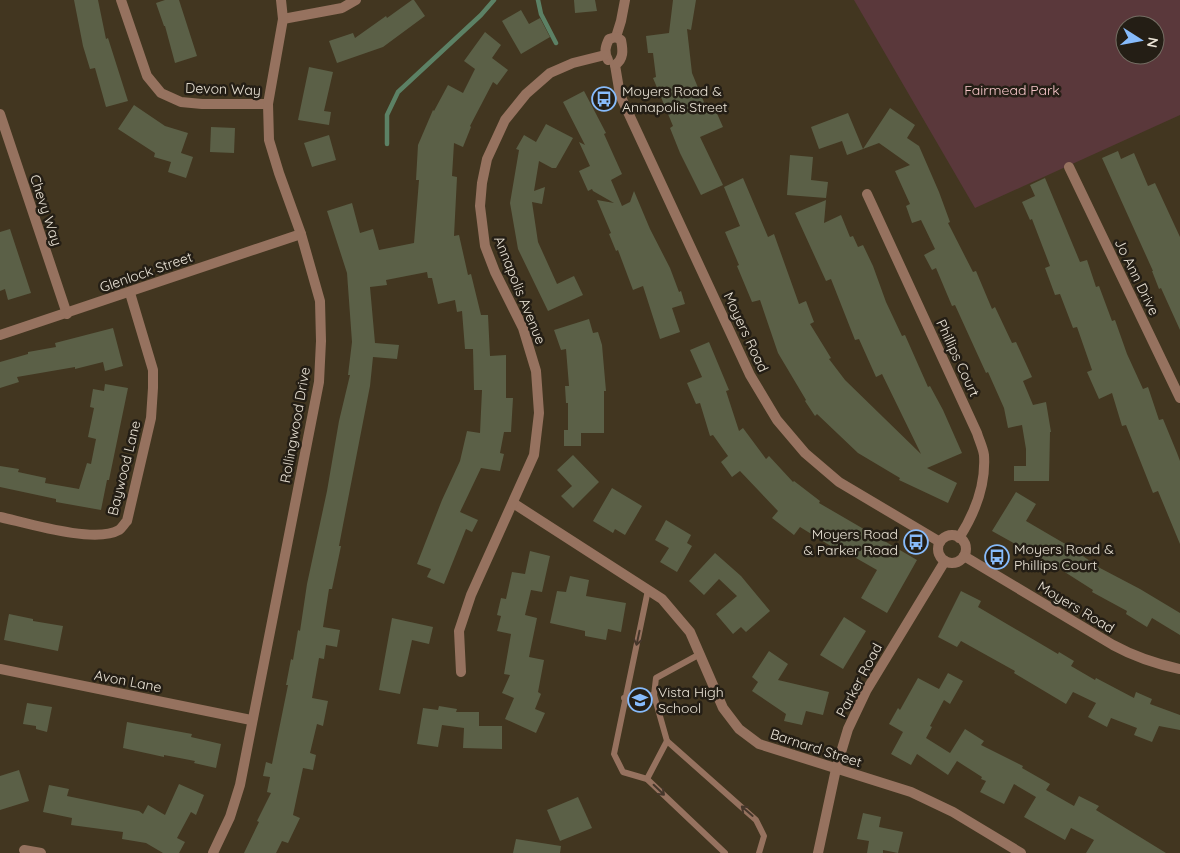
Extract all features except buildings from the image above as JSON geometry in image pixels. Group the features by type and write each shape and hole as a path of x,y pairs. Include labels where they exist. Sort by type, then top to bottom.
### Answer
{"street":[{"name":"Devon Way","path":"122,0 147,76 161,93 181,102 202,104 268,104"},
{"name":"Rollingwood Drive","path":"213,853 233,809 240,785 319,382 320,301 301,234 269,140 268,104 283,19 281,0"},
{"path":"283,19 342,8 356,0"},
{"name":"Moyers Road","path":"616,37 625,0"},
{"name":"Moyers Road","path":"605,55 609,39 616,37 621,40 623,55 621,61 615,65 620,95 750,375 777,420 805,453 839,482 940,542"},
{"path":"605,55 609,63 615,65"},
{"name":"Annapolis Avenue","path":"462,672 459,632 471,595 534,455 539,413 536,372 523,328 495,272 485,246 480,206 487,159 505,120 526,94 550,73 572,63 605,55"},
{"name":"Chevy Way","path":"0,114 67,314"},
{"name":"Jo Ann Drive","path":"1069,168 1180,398"},
{"name":"Phillips Court","path":"867,194 977,433 984,454 983,477 979,498 960,538"},
{"name":"Glenlock Street","path":"0,335 130,293 301,234"},
{"name":"Baywood Lane","path":"0,517 86,535 101,535 119,530 127,521 151,418 153,388 153,370 130,293"},
{"name":"Barnard Street","path":"513,503 662,599 690,632 723,708 739,729 759,744 911,792 953,812 1021,853"},
{"path":"946,537 960,538 966,550 964,556 959,562 945,561 940,556 938,549 940,542 946,537"},
{"name":"Moyers Road","path":"964,556 1133,656 1158,665 1180,669"},
{"name":"Parker Road","path":"818,853 836,769 848,729 866,691 945,561"},
{"name":"Avon Lane","path":"0,669 252,720"},
{"path":"24,850 41,853"}],"lane":[{"path":"648,590 624,698 614,754 623,772 647,778 725,853"},
{"path":"700,654 656,678 654,694 667,741 756,820 764,836 759,853"},
{"path":"624,698 654,694"},
{"path":"647,778 667,741"}],"green space":[{"name":"Fairmead Park","path":"854,0 1180,0 1180,115 975,208"}],"waterway":[{"path":"387,144 387,115 398,92 481,15 494,0"},
{"path":"538,0 541,14 556,43"}],"place":[{"name":"Moyers Road & Annapolis Street","path":"604,99"},
{"name":"Moyers Road & Parker Road","path":"916,542"},
{"name":"Moyers Road & Phillips Court","path":"997,557"},
{"name":"Vista High School","path":"640,700"}]}
